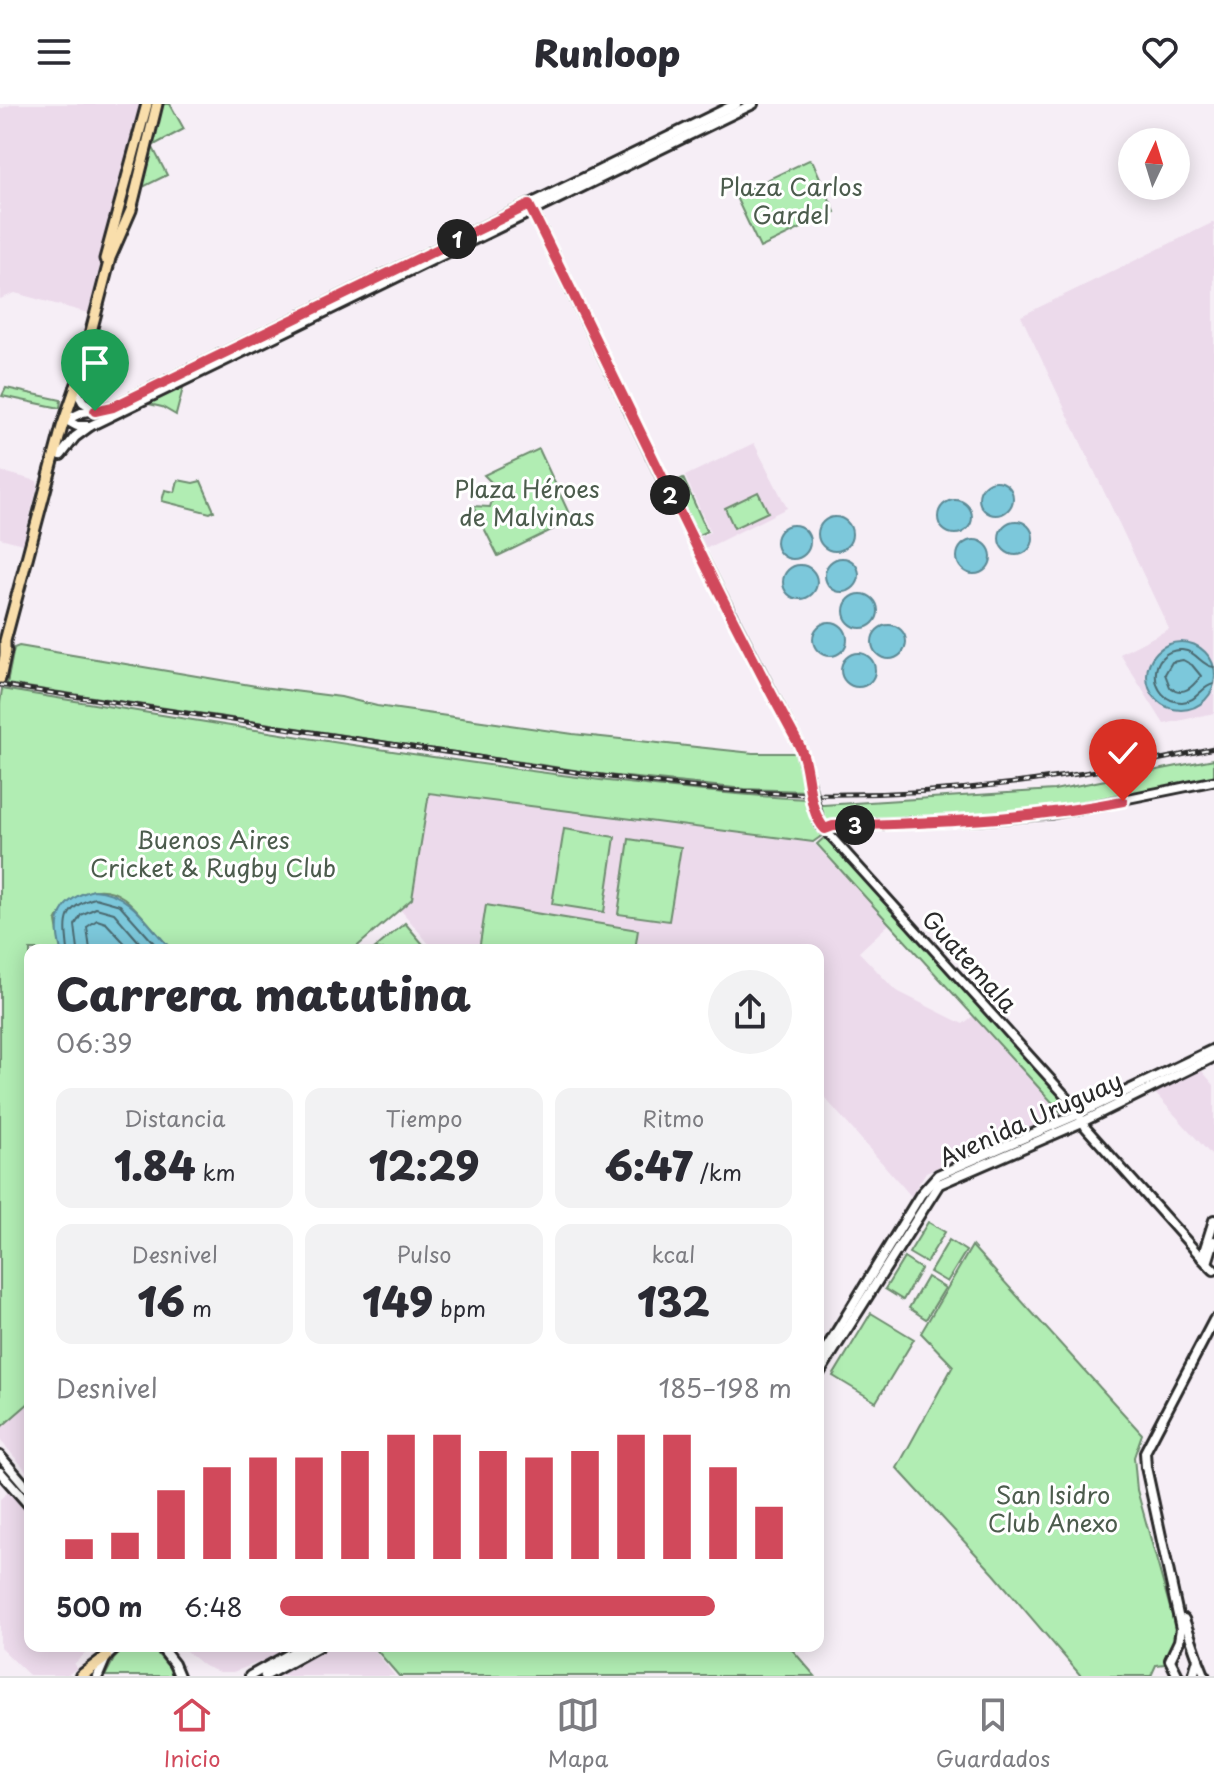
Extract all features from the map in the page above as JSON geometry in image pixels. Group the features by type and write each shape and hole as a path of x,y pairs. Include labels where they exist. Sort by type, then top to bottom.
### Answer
{"highway":[{"path":"81,1676 110,1652"}],"main road":[{"path":"5,654 5,641 28,551 74,386 79,378 110,258 131,210 147,104"},
{"path":"141,146 157,104"},
{"path":"61,455 75,437 90,426 736,104"},
{"path":"66,420 83,412 100,411 753,104"},
{"path":"74,386 83,402 100,411"},
{"path":"66,420 77,426 90,426"},
{"path":"0,679 61,455 66,420"},
{"name":"Avenida Uruguay","path":"824,1352 933,1179 945,1171 1080,1118 1214,1049"},
{"name":"Avenida Uruguay","path":"824,1366 939,1184 1214,1057"},
{"path":"1208,1263 1214,1220"},
{"path":"1208,1263 1214,1241"},
{"path":"1166,1553 1195,1653 1194,1672 1177,1675 1170,1660 1181,1629 1145,1452 1214,1320"},
{"path":"0,1456 24,1484"},
{"path":"0,1472 24,1499"},
{"path":"1176,1649 1184,1647 1195,1653"},
{"path":"98,1676 111,1652"},
{"path":"165,1652 188,1676"},
{"path":"250,1676 293,1652"},
{"path":"265,1676 308,1652"},
{"path":"174,1664 179,1676"}],"street":[{"path":"530,208 663,481 803,752 816,815 825,829 833,826 1052,814 1214,781"},
{"name":"Guatemala","path":"825,829 1073,1104 1080,1118 1128,1177 1208,1263"},
{"path":"1195,1653 1205,1676"}],"shaded area":[{"path":"13,104 141,104 88,313 15,293 0,299 0,109"},
{"path":"1214,222 1214,713 1164,724 1120,654 1169,629 1021,316"},
{"path":"754,443 787,508 705,549 699,537 710,532 685,476"},
{"path":"0,471 37,481 23,544 0,538"},
{"path":"428,793 813,842 889,924 859,952 895,990 963,1024 973,1016 1061,1112 926,1172 911,1196 824,1097 824,944 429,944 400,909 412,899"},
{"path":"1196,1070 1202,1071 1214,1085 1214,1158 1153,1091"},
{"path":"24,1407 24,1468 0,1440 0,1428"},
{"path":"12,1489 24,1503 24,1652 87,1652 74,1664 76,1669 67,1675 29,1675 0,1647 0,1499"},
{"path":"187,1652 280,1652 233,1672 219,1672 204,1666"},
{"path":"317,1652 376,1652 395,1676 275,1676"}],"green space":[{"path":"162,104 170,104 184,129 152,146 167,175 141,188"},
{"name":"Plaza Carlos Gardel","path":"809,160 813,162 835,212 760,248 735,195"},
{"path":"180,386 183,388 176,415 149,404"},
{"path":"6,388 61,400 60,408 2,396"},
{"name":"Plaza Héroes de Malvinas","path":"539,449 572,520 498,556 473,506 490,507 496,487 484,475"},
{"path":"683,478 707,531 697,536 673,483"},
{"path":"178,480 201,481 214,511 210,513 162,501 165,490 175,492"},
{"path":"758,492 768,512 734,528 725,508"},
{"path":"19,646 262,687 341,697 377,706 573,734 753,753 799,753 807,791 745,789 607,775 7,684 14,648"},
{"name":"Buenos Aires Cricket & Rugby Club","path":"2,689 532,771 669,788 807,799 812,819 823,835 813,842 429,793 412,899 360,944 167,944 124,898 104,890 94,890 76,898 56,922 60,944 24,944 24,1407 0,1428"},
{"path":"1214,759 1214,777 1053,810 828,825 823,822 817,801 823,805 1054,790"},
{"path":"564,829 615,837 604,912 552,904"},
{"path":"826,836 1070,1104 1061,1112 817,844"},
{"path":"629,839 681,847 669,921 618,914"},
{"path":"486,905 638,930 636,944 480,944"},
{"path":"405,923 423,944 380,944"},
{"path":"928,1222 945,1232 926,1263 909,1253"},
{"path":"949,1240 966,1251 947,1282 930,1272"},
{"name":"San Isidro Club Anexo","path":"972,1246 1142,1434 1134,1457 1137,1490 1177,1633 1165,1664 1156,1665 1151,1676 1081,1676 994,1574 897,1468 953,1366 921,1333"},
{"path":"904,1258 921,1269 903,1300 885,1289"},
{"path":"927,1277 945,1288 926,1319 909,1308"},
{"path":"871,1313 914,1339 876,1402 833,1376"},
{"path":"120,1652 156,1652 176,1676 105,1676"},
{"path":"378,1652 794,1652 815,1676 399,1676"}],"water":[{"path":"996,481 1008,486 1013,498 1008,510 996,515 984,510 979,498 984,486"},
{"path":"955,500 967,505 972,517 967,529 955,534 943,529 938,517 943,505"},
{"path":"835,517 847,522 852,534 847,546 835,551 823,546 818,534 823,522"},
{"path":"1016,521 1028,526 1033,538 1028,550 1016,555 1004,550 999,538 1004,526"},
{"path":"793,525 805,530 810,542 805,554 793,559 781,554 776,542 781,530"},
{"path":"974,540 986,545 991,557 986,569 974,574 962,569 957,557 962,545"},
{"path":"842,558 854,563 859,575 854,587 842,592 830,587 825,575 830,563"},
{"path":"800,565 812,570 817,582 812,594 800,599 788,594 783,582 788,570"},
{"path":"861,594 873,599 878,611 873,623 861,628 849,623 844,611 849,599"},
{"path":"830,622 842,627 847,639 842,651 830,656 818,651 813,639 818,627"},
{"path":"889,625 901,630 906,642 901,654 889,659 877,654 872,642 877,630"},
{"path":"1181,642 1205,652 1215,676 1205,700 1181,710 1157,700 1147,676 1157,652"},
{"path":"858,653 870,658 875,670 870,682 858,687 846,682 841,670 846,658"},
{"path":"94,890 118,897 147,921 167,944 59,944 58,929 62,911 74,898"}],"railway":[{"path":"0,685 583,773 672,785 760,792 857,794 960,789 1062,777 1214,748"}],"route":[{"path":"95,411 113,407 529,205 663,481 803,752 820,824 825,829 833,826 979,820 1052,814 1123,801"}]}
